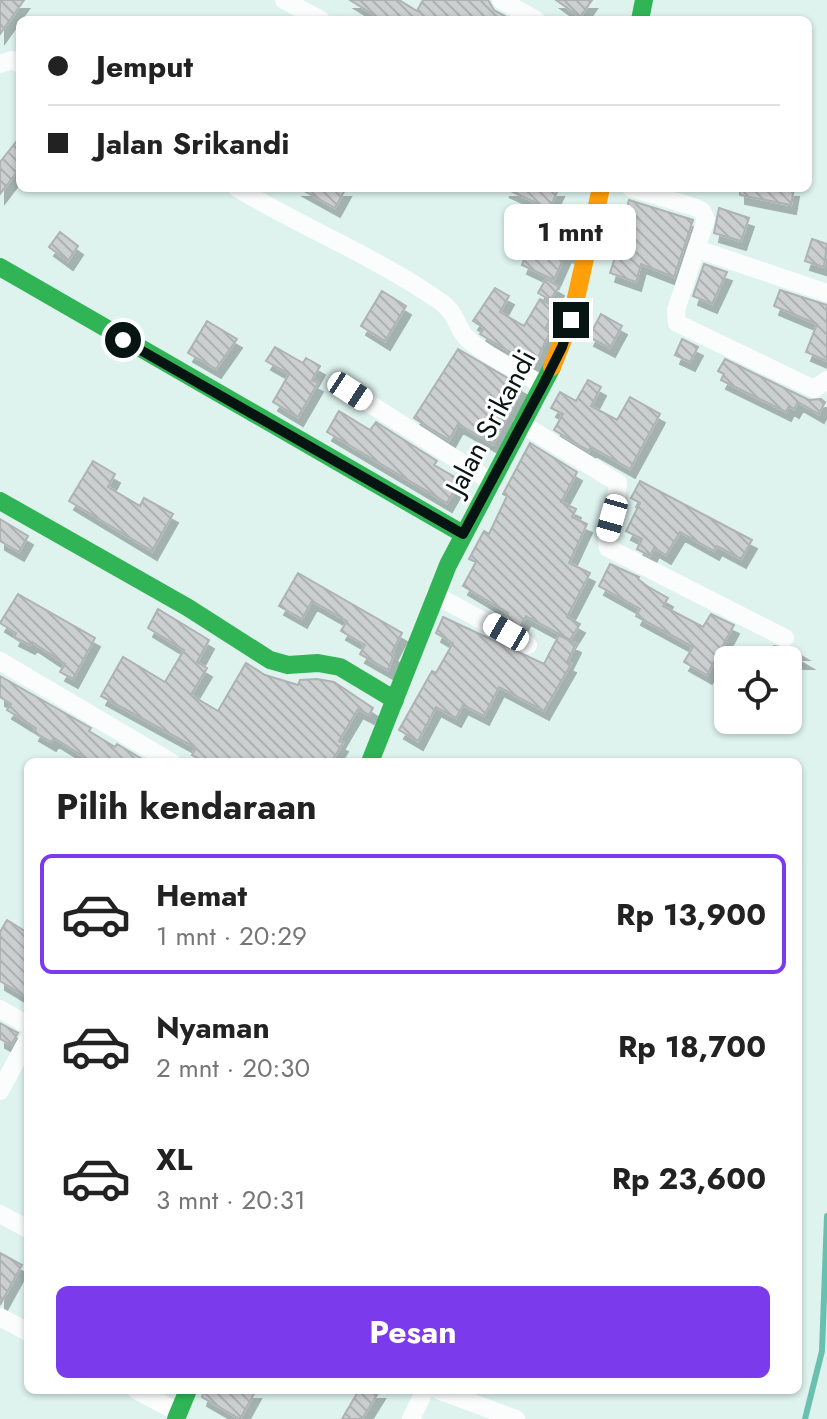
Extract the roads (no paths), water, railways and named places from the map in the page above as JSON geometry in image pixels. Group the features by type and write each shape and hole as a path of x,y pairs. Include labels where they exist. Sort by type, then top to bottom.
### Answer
{"street":[{"path":"284,0 314,16"},
{"path":"501,0 529,16"},
{"path":"244,192 387,269 442,303 458,320 464,336 475,345 543,385"},
{"name":"Jalan Srikandi","path":"372,758 435,595 463,534 493,483 562,347 600,192"},
{"path":"643,192 702,211 706,219 676,310 677,323 814,389 827,380"},
{"path":"697,249 827,293"},
{"path":"0,267 463,534"},
{"path":"350,391 493,483"},
{"path":"522,424 618,483 606,539 608,548 785,638"},
{"path":"0,501 187,607 270,660 288,665 318,663 340,667 395,700"},
{"path":"435,595 528,645"},
{"path":"0,661 164,758"},
{"path":"0,1009 24,1023"},
{"path":"0,1091 24,1046"},
{"path":"0,1214 24,1227"},
{"path":"0,1317 24,1330"},
{"path":"142,1394 178,1416 186,1394"},
{"path":"411,1419 423,1394"},
{"path":"449,1394 516,1419"}],"waterway":[{"path":"805,1419 822,1351 827,1216"}]}
